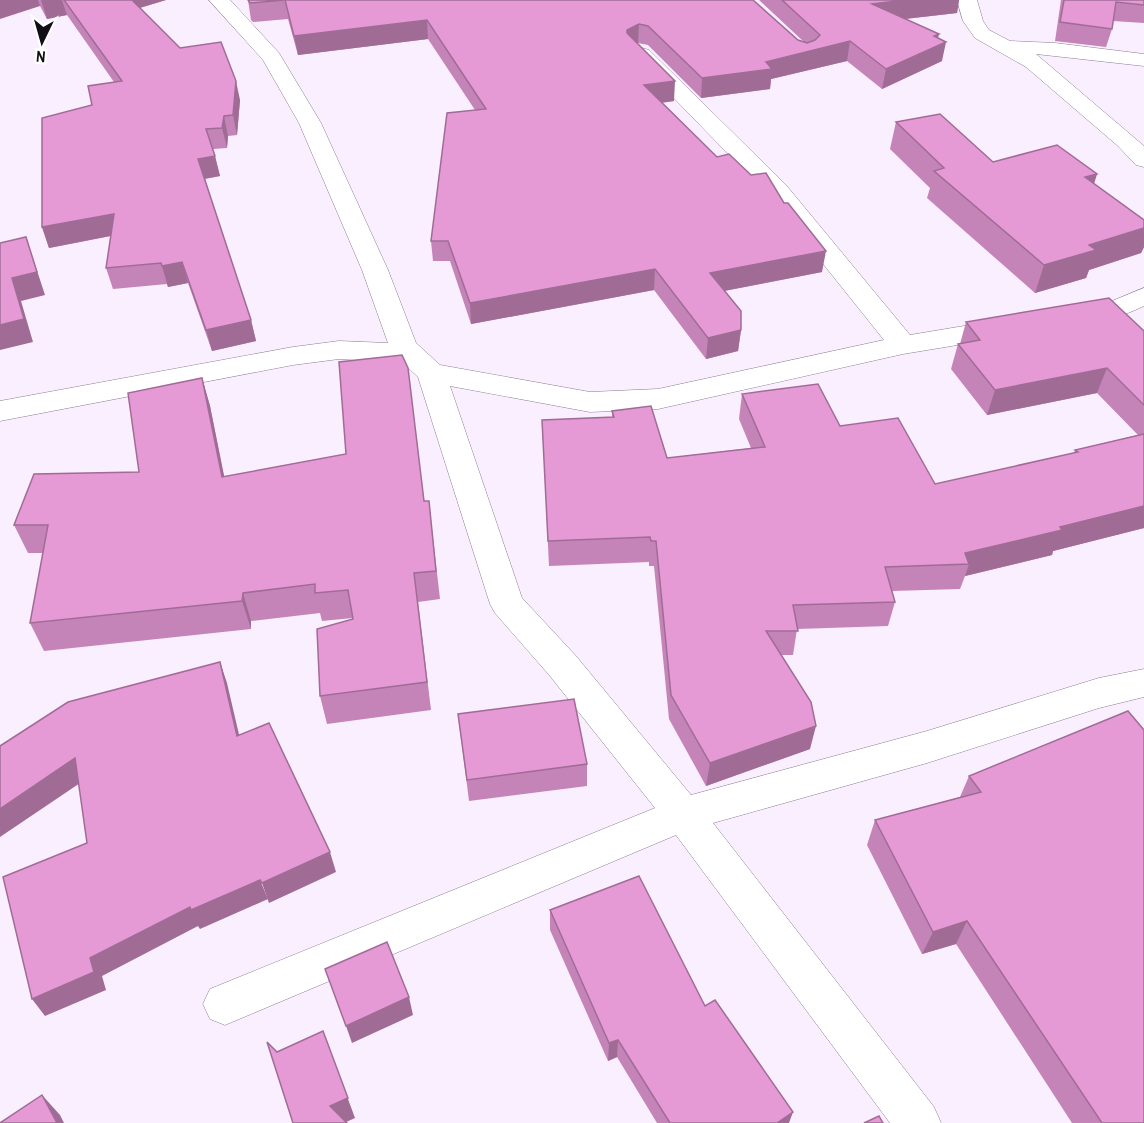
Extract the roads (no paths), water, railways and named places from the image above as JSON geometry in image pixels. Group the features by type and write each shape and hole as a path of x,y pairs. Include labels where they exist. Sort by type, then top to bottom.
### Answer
{"street":[{"path":"219,0 272,57 310,123 375,270 403,347 431,373 507,603 563,666 683,814 918,1123"},
{"path":"967,0 973,21 982,34 1008,46 1039,67 1126,141 1144,160"},
{"path":"1008,46 1144,60"},
{"path":"639,51 777,190 903,345"},
{"path":"431,373 590,402 658,399 903,345 1113,310 1144,296"},
{"path":"0,411 293,356 339,350 388,353 403,347"},
{"path":"225,1004 683,814 927,747 1099,693 1144,683"}]}
